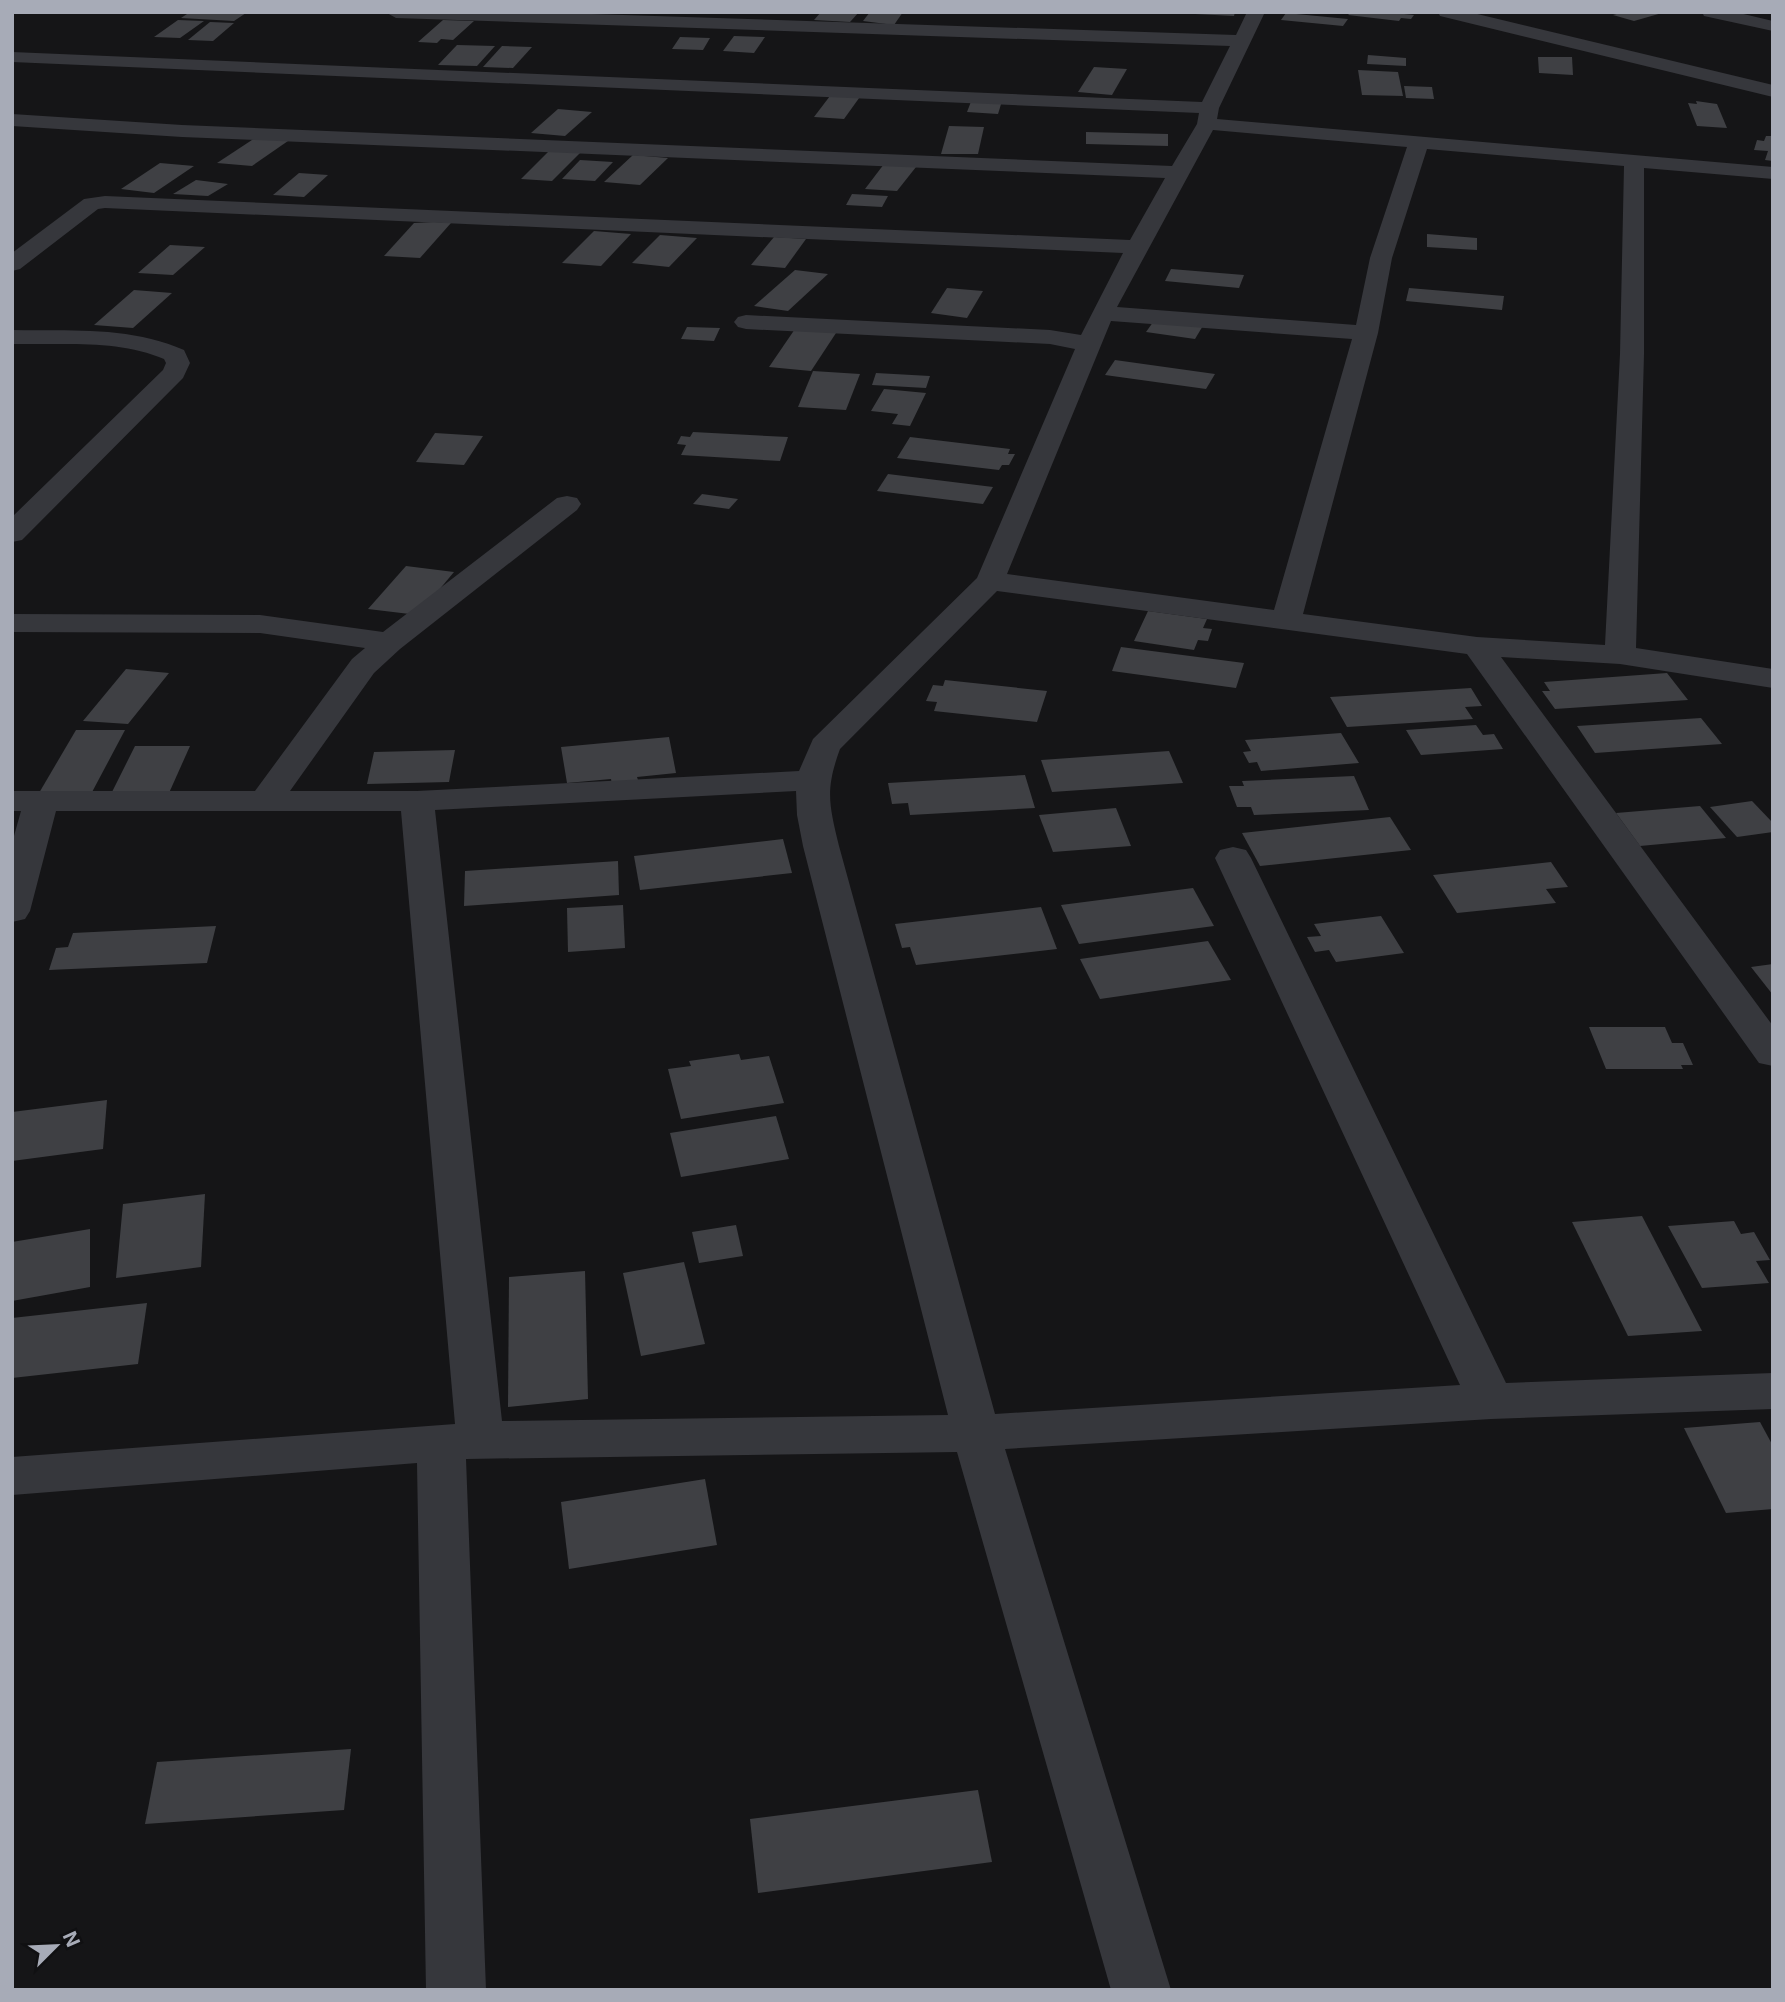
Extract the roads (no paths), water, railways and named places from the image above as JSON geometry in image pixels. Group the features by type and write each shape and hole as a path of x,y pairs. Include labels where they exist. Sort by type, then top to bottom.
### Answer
{"street":[{"path":"1446,12 1773,90"},
{"path":"1710,12 1773,26"},
{"path":"396,13 1248,27 1208,116 1136,247 1096,329 990,582 825,746 812,780 814,816 821,846 976,1433 1141,1990"},
{"path":"12,57 1208,116 1419,143 1773,173"},
{"path":"12,120 182,131 1178,172"},
{"path":"1286,620 1366,333 1381,258 1419,143"},
{"path":"1620,655 1632,354 1634,162"},
{"path":"12,264 92,204 105,202 1136,247"},
{"path":"746,322 1049,337 1096,329 1366,333"},
{"path":"12,337 105,341 158,348 175,355 178,363 174,373 79,464 12,534"},
{"path":"265,801 363,666 389,642 567,504"},
{"path":"990,582 1477,646 1620,655 1773,679"},
{"path":"12,623 237,623 389,642"},
{"path":"1477,646 1773,1054"},
{"path":"12,911 27,801 417,801 812,780"},
{"path":"417,801 460,1441 456,1990"},
{"path":"1233,858 1491,1401"},
{"path":"12,1476 460,1441 976,1433 1491,1401 1773,1391"}]}
